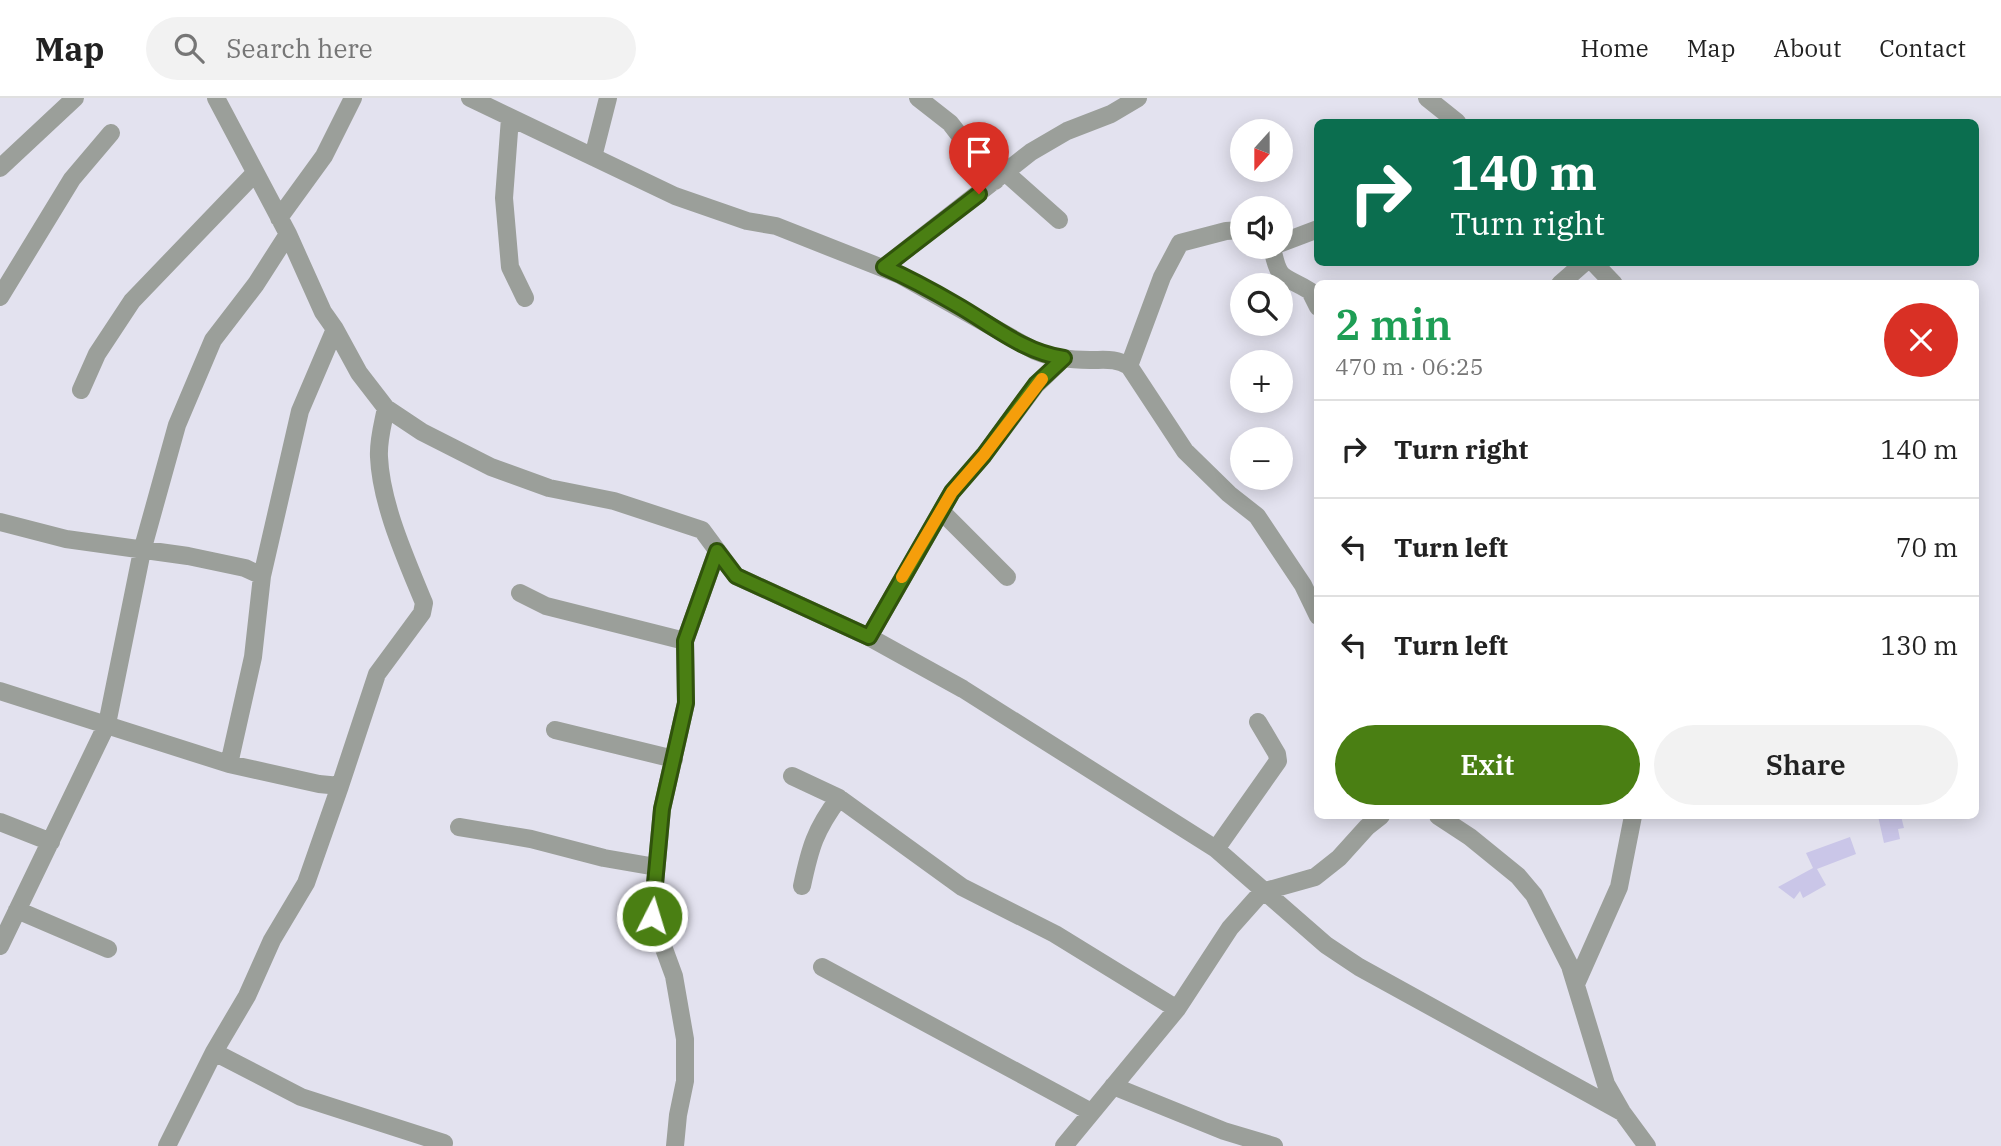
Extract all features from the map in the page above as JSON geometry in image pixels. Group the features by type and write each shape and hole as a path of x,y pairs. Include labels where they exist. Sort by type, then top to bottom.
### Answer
{"street":[{"path":"0,168 75,98"},
{"path":"216,98 288,234 323,312 359,373 386,408 422,432 491,467 550,488 614,501 702,530 736,576 869,637 963,689 1216,849 1262,892 1326,945 1359,967 1622,1112"},
{"path":"279,218 324,156 353,98"},
{"path":"470,98 675,195 747,221 776,226 884,267 1047,356 1115,359 1129,366 1185,451 1228,494 1257,516 1314,605"},
{"path":"593,158 608,98"},
{"path":"918,98 950,123 1001,177 1059,220"},
{"path":"884,267 1031,152 1067,131 1111,114 1138,98"},
{"path":"1427,98 1453,119"},
{"path":"510,118 504,198 510,267 525,298"},
{"path":"0,297 72,179 111,133"},
{"path":"81,390 97,354 132,301 255,173"},
{"path":"1129,366 1162,277 1181,243 1230,231"},
{"path":"1293,238 1314,231"},
{"path":"0,946 10,915 51,842 107,724 142,551 177,425 213,340 256,284 288,234"},
{"path":"1275,259 1286,281 1310,291 1314,299"},
{"path":"1565,280 1580,266"},
{"path":"1596,266 1610,280"},
{"path":"229,764 253,657 262,576 300,411 335,329"},
{"path":"869,637 952,492 984,455 1036,384 1064,358"},
{"path":"167,1146 214,1052 247,996 272,940 306,883 377,674 422,613 424,603 390,518 383,482 379,458 380,435 386,408"},
{"path":"941,511 1007,577"},
{"path":"0,522 66,539 188,556 245,568 262,576"},
{"path":"675,1146 677,1115 685,1081 685,1039 674,976 652,916 662,809 686,703 685,641 717,551"},
{"path":"520,593 546,606 685,641"},
{"path":"0,691 229,764 319,784 340,786"},
{"path":"1216,849 1278,761 1277,754 1258,722"},
{"path":"555,730 674,759"},
{"path":"792,776 839,798 962,887 1055,934 1177,1009"},
{"path":"802,886 809,852 820,824 839,798"},
{"path":"1064,1146 1177,1009 1230,928 1262,892 1315,877 1339,858 1377,819"},
{"path":"1443,819 1470,837 1518,876 1534,895 1570,965 1606,1084 1647,1146"},
{"path":"1576,984 1619,887 1632,819"},
{"path":"0,822 51,842"},
{"path":"460,827 531,839 604,858 656,867"},
{"path":"10,915 108,949"},
{"path":"822,967 1091,1112"},
{"path":"214,1052 301,1097 444,1143"},
{"path":"1113,1086 1224,1131 1274,1146"}],"building":[{"path":"1879,819 1902,819 1904,828 1898,829 1900,839 1884,843"},
{"path":"1850,837 1856,854 1817,869 1826,885 1803,898 1800,891 1794,899 1778,887 1813,868 1806,853"}],"slow traffic":[{"path":"902,577 952,492 1042,379"}],"route":[{"path":"652,916 662,809 686,703 685,641 717,551 736,576 869,637 952,492 984,455 1036,384 1064,358 1047,356 1017,342 956,304 884,267 979,194"}]}
